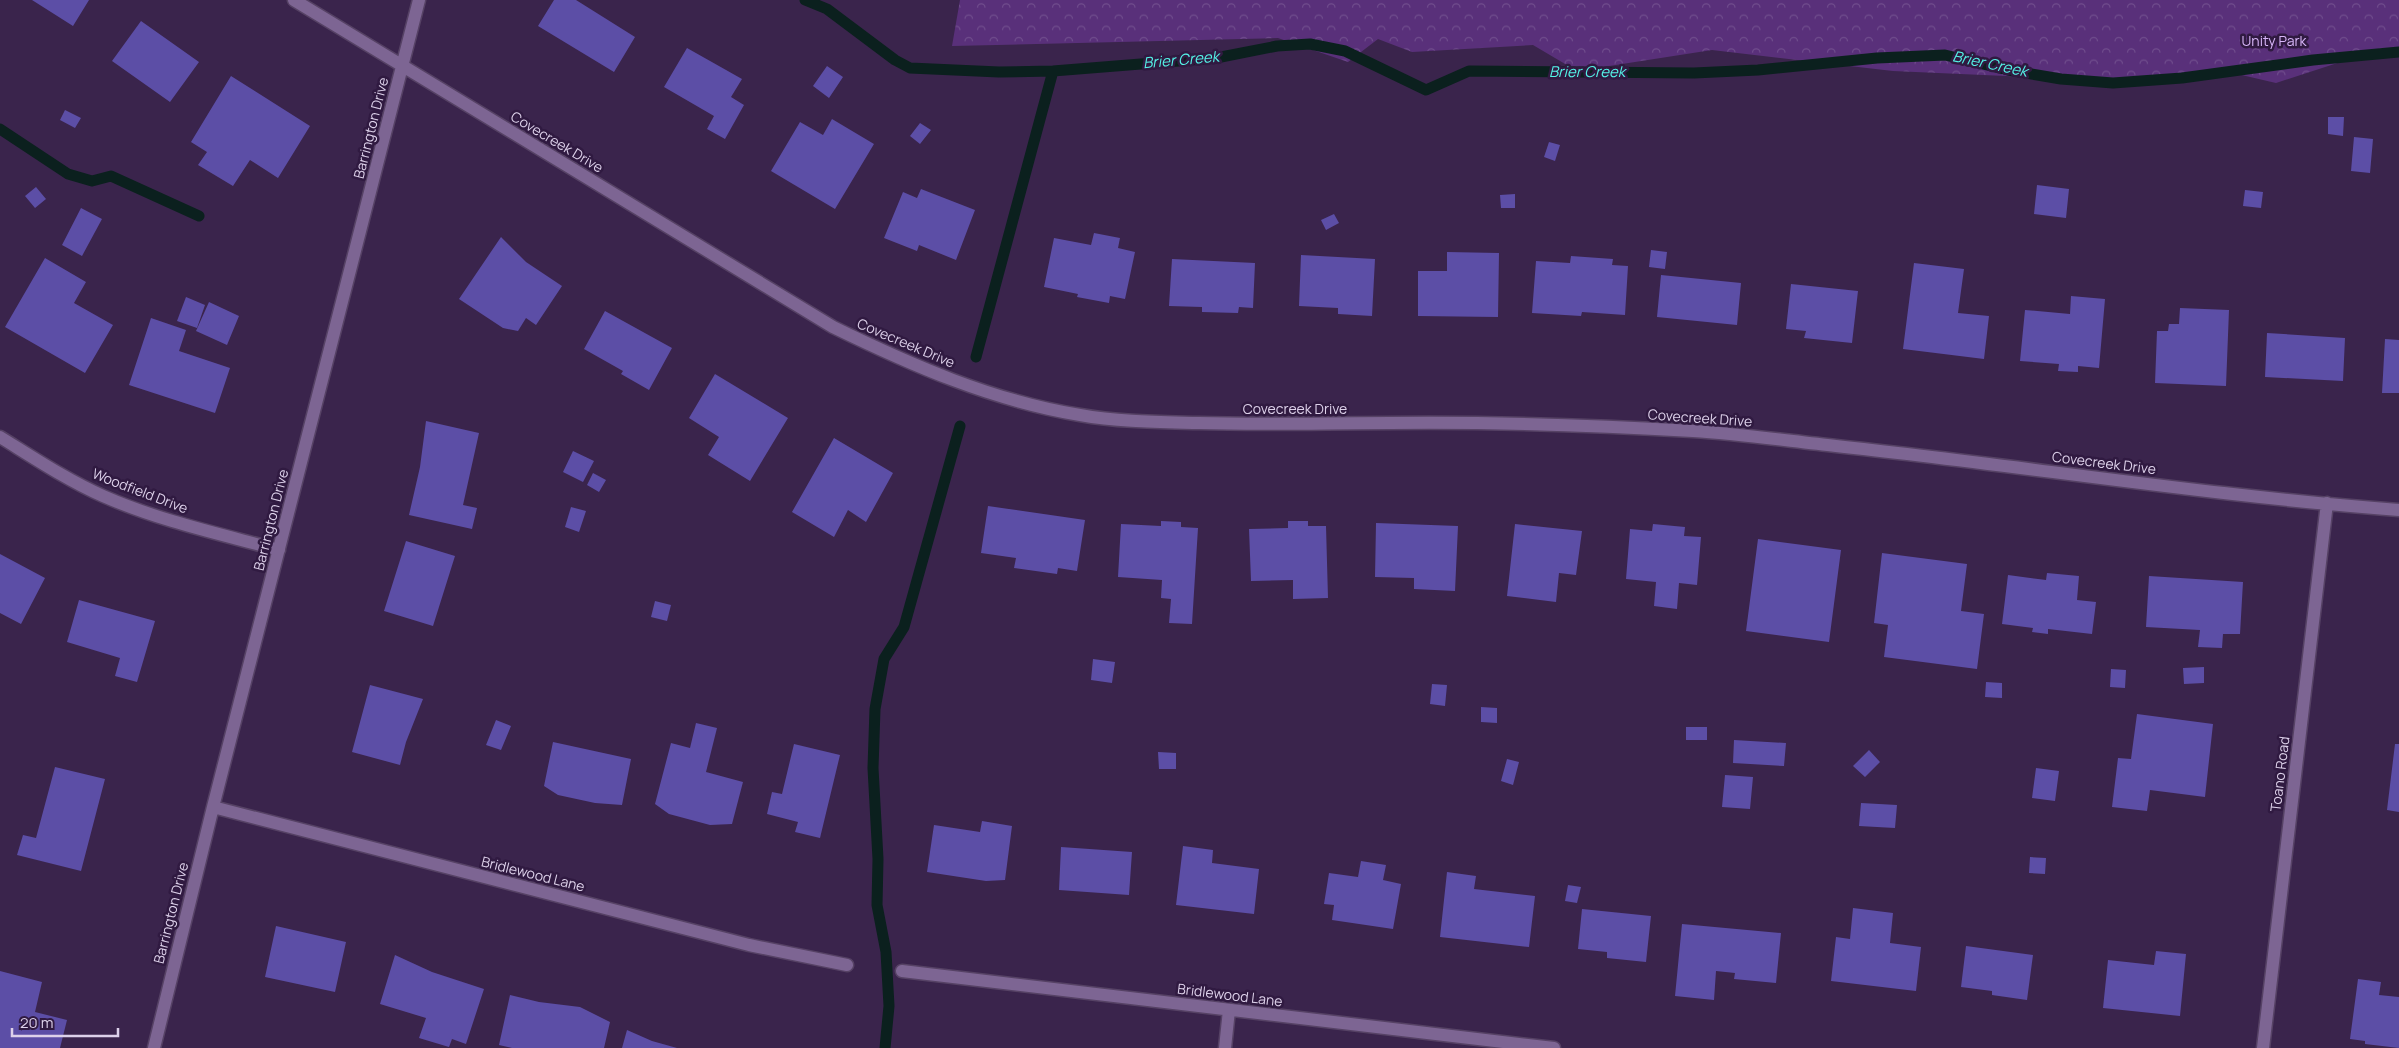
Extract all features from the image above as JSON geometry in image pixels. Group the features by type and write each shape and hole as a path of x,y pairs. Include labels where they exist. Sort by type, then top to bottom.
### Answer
{"street":[{"name":"Covecreek Drive","path":"294,0 833,327 905,362 991,393 1040,407 1079,415 1132,422 1285,425 1412,423 1589,426 1697,431 1969,460 2139,483 2399,510"},
{"name":"Barrington Drive","path":"154,1048 213,808 419,0"},
{"name":"Woodfield Drive","path":"0,438 104,496 170,521 280,550"},
{"name":"Toano Road","path":"2263,1048 2328,503"},
{"name":"Bridlewood Lane","path":"213,808 749,945 847,966"},
{"name":"Bridlewood Lane","path":"902,971 1554,1048"},
{"path":"1224,1048 1229,1010"}],"green space":[{"name":"Unity Park","path":"960,0 2399,0 2399,50 2365,54 2276,83 2233,73 2115,81 1893,71 1712,50 1577,71 1533,45 1412,52 1378,39 1348,62 1278,38 952,46"}],"building":[{"path":"32,0 89,0 73,26"},
{"path":"554,0 576,0 635,37 614,72 538,26"},
{"path":"141,21 199,62 170,102 112,61"},
{"path":"687,48 742,79 731,97 744,105 725,139 707,129 714,116 664,87"},
{"path":"827,66 843,77 829,98 813,86"},
{"path":"231,76 310,126 278,178 250,160 233,186 198,165 207,152 191,142"},
{"path":"65,110 81,118 75,128 60,120"},
{"path":"2328,117 2344,117 2343,136 2328,134"},
{"path":"832,119 874,144 835,209 771,171 800,122 823,135"},
{"path":"920,123 931,130 920,144 910,136"},
{"path":"2354,137 2373,139 2370,173 2351,171"},
{"path":"1549,142 1560,145 1555,161 1544,157"},
{"path":"2037,185 2069,189 2066,218 2034,214"},
{"path":"36,187 46,199 35,208 25,196"},
{"path":"921,189 975,210 956,260 919,245 917,251 884,238 903,192 917,198"},
{"path":"2245,190 2263,192 2261,208 2243,206"},
{"path":"1515,194 1515,208 1501,208 1500,195"},
{"path":"81,208 102,219 82,256 62,245"},
{"path":"1334,214 1339,223 1326,230 1321,220"},
{"path":"1094,233 1120,238 1118,248 1135,252 1125,299 1110,296 1109,303 1077,297 1078,294 1044,287 1054,238 1091,245"},
{"path":"501,237 526,262 562,286 536,325 526,318 518,331 503,328 459,299"},
{"path":"1651,250 1667,252 1665,269 1649,267"},
{"path":"1447,252 1499,253 1498,317 1418,316 1418,271 1447,271"},
{"path":"1301,255 1375,259 1372,316 1338,314 1338,308 1299,306"},
{"path":"1571,256 1613,259 1612,265 1628,266 1625,315 1582,312 1581,316 1532,313 1536,261 1570,263"},
{"path":"45,258 86,282 74,303 113,325 85,373 5,327"},
{"path":"1172,259 1255,263 1253,308 1239,307 1238,313 1202,312 1202,307 1169,306"},
{"path":"1914,263 1964,269 1958,313 1989,316 1984,359 1903,349"},
{"path":"1661,275 1741,283 1737,325 1657,317"},
{"path":"1791,284 1858,291 1852,343 1804,338 1806,331 1786,329"},
{"path":"2071,296 2105,299 2099,368 2078,366 2078,372 2058,371 2059,364 2020,361 2025,310 2070,314"},
{"path":"186,297 205,305 197,328 177,321"},
{"path":"209,302 239,316 227,345 196,331"},
{"path":"2180,308 2229,310 2226,386 2155,383 2157,331 2168,331 2169,324 2179,324"},
{"path":"605,311 672,348 649,390 621,374 623,371 584,349"},
{"path":"151,318 186,330 179,351 230,368 215,413 129,385"},
{"path":"2267,333 2345,338 2343,381 2265,377"},
{"path":"2385,339 2399,340 2399,393 2382,393"},
{"path":"715,374 788,418 750,481 708,455 719,437 689,418"},
{"path":"426,421 479,433 463,505 477,508 472,529 409,515 420,467"},
{"path":"834,438 893,473 866,522 848,510 834,537 792,512"},
{"path":"573,451 594,461 583,482 563,472"},
{"path":"593,473 606,480 599,492 587,485"},
{"path":"988,506 1085,520 1077,571 1058,568 1057,574 1014,568 1016,558 981,553"},
{"path":"571,507 586,511 579,532 565,527"},
{"path":"1161,521 1181,522 1181,527 1198,528 1192,624 1169,623 1171,599 1161,598 1162,580 1118,577 1121,524 1161,526"},
{"path":"1288,521 1308,521 1308,526 1326,526 1328,598 1293,599 1293,580 1251,581 1249,529 1288,528"},
{"path":"1376,523 1458,526 1455,591 1414,589 1414,578 1375,577"},
{"path":"1515,524 1582,531 1576,575 1559,573 1556,602 1507,596"},
{"path":"1653,524 1685,527 1684,536 1701,537 1697,585 1679,583 1677,609 1654,606 1656,582 1626,579 1630,529 1652,531"},
{"path":"1758,539 1841,550 1829,642 1746,631"},
{"path":"406,541 455,556 433,626 384,611"},
{"path":"1882,553 1967,564 1961,611 1984,614 1977,669 1884,657 1888,625 1874,623"},
{"path":"0,554 45,578 21,624 0,613"},
{"path":"2047,573 2079,576 2077,600 2096,602 2092,634 2048,629 2048,634 2032,632 2033,628 2002,624 2008,575 2046,580"},
{"path":"2149,576 2243,582 2240,634 2223,634 2222,648 2198,647 2200,630 2146,627"},
{"path":"79,600 155,621 137,682 115,676 120,658 67,642"},
{"path":"655,601 671,605 667,621 651,617"},
{"path":"1093,659 1115,662 1112,683 1091,680"},
{"path":"2204,667 2204,683 2184,684 2183,668"},
{"path":"2111,669 2126,670 2125,688 2110,687"},
{"path":"1986,682 2002,683 2002,698 1985,697"},
{"path":"1432,684 1447,685 1445,706 1430,704"},
{"path":"370,685 423,699 406,742 400,765 352,752"},
{"path":"1481,707 1497,708 1497,723 1481,722"},
{"path":"2137,714 2213,724 2205,797 2150,790 2147,811 2112,807 2118,758 2131,759"},
{"path":"496,720 511,726 501,750 486,745"},
{"path":"696,723 717,728 706,772 743,782 732,824 710,825 669,814 655,804 671,743 690,748"},
{"path":"1686,727 1707,727 1707,740 1686,740"},
{"path":"1734,740 1786,743 1784,766 1733,763"},
{"path":"553,742 631,759 622,805 595,803 558,795 544,786"},
{"path":"794,744 840,755 820,838 795,832 798,822 767,814 772,792 782,794"},
{"path":"2395,744 2399,744 2399,812 2387,810"},
{"path":"1869,750 1880,762 1865,777 1853,766"},
{"path":"1158,752 1176,753 1176,769 1159,769"},
{"path":"1507,759 1519,762 1513,785 1501,781"},
{"path":"55,767 105,779 81,871 17,855 23,835 36,838"},
{"path":"2036,768 2059,771 2055,801 2032,798"},
{"path":"1725,775 1753,777 1750,809 1722,807"},
{"path":"1861,803 1897,805 1895,828 1859,826"},
{"path":"982,821 1012,826 1005,880 986,881 927,872 934,825 980,832"},
{"path":"1183,846 1213,850 1212,863 1259,869 1254,914 1176,905"},
{"path":"1061,847 1132,852 1129,895 1059,890"},
{"path":"2030,857 2046,858 2045,874 2029,873"},
{"path":"1361,861 1386,865 1383,880 1401,884 1393,929 1332,920 1334,905 1324,904 1329,873 1358,877"},
{"path":"1447,872 1476,876 1474,889 1535,896 1529,947 1440,937"},
{"path":"1568,885 1581,887 1577,903 1565,901"},
{"path":"1853,908 1893,913 1890,943 1921,947 1916,991 1831,981 1836,937 1850,939"},
{"path":"1582,909 1651,916 1646,962 1607,958 1607,952 1578,949"},
{"path":"1682,924 1781,933 1776,983 1734,979 1735,973 1716,971 1714,1000 1675,996"},
{"path":"276,926 346,942 335,992 265,977"},
{"path":"1966,946 2033,955 2027,1000 1992,995 1992,991 1961,987"},
{"path":"2156,951 2186,954 2180,1016 2103,1008 2108,960 2154,965"},
{"path":"395,955 432,972 484,989 466,1044 452,1039 449,1047 419,1038 426,1018 380,1004"},
{"path":"0,971 42,982 35,1012 67,1020 60,1048 0,1048"},
{"path":"2358,979 2381,982 2379,995 2399,997 2399,1048 2365,1044 2365,1041 2350,1039"},
{"path":"510,995 539,1002 580,1007 610,1022 604,1048 512,1048 499,1045"},
{"path":"627,1030 652,1041 677,1048 622,1048"}],"waterway":[{"name":"Brier Creek","path":"805,0 827,9 895,60 910,68 999,72 1053,71 1216,58 1277,46 1310,44 1345,51 1426,90 1469,71 1694,73 1758,70 1877,58 1945,55 2008,70 2061,79 2113,83 2182,78 2313,60 2399,52"},
{"path":"976,357 1053,71"},
{"path":"0,129 68,174 92,181 111,176 199,216"},
{"path":"885,1048 889,1006 886,952 877,905 878,859 873,768 875,709 884,659 904,627 960,426"}]}
